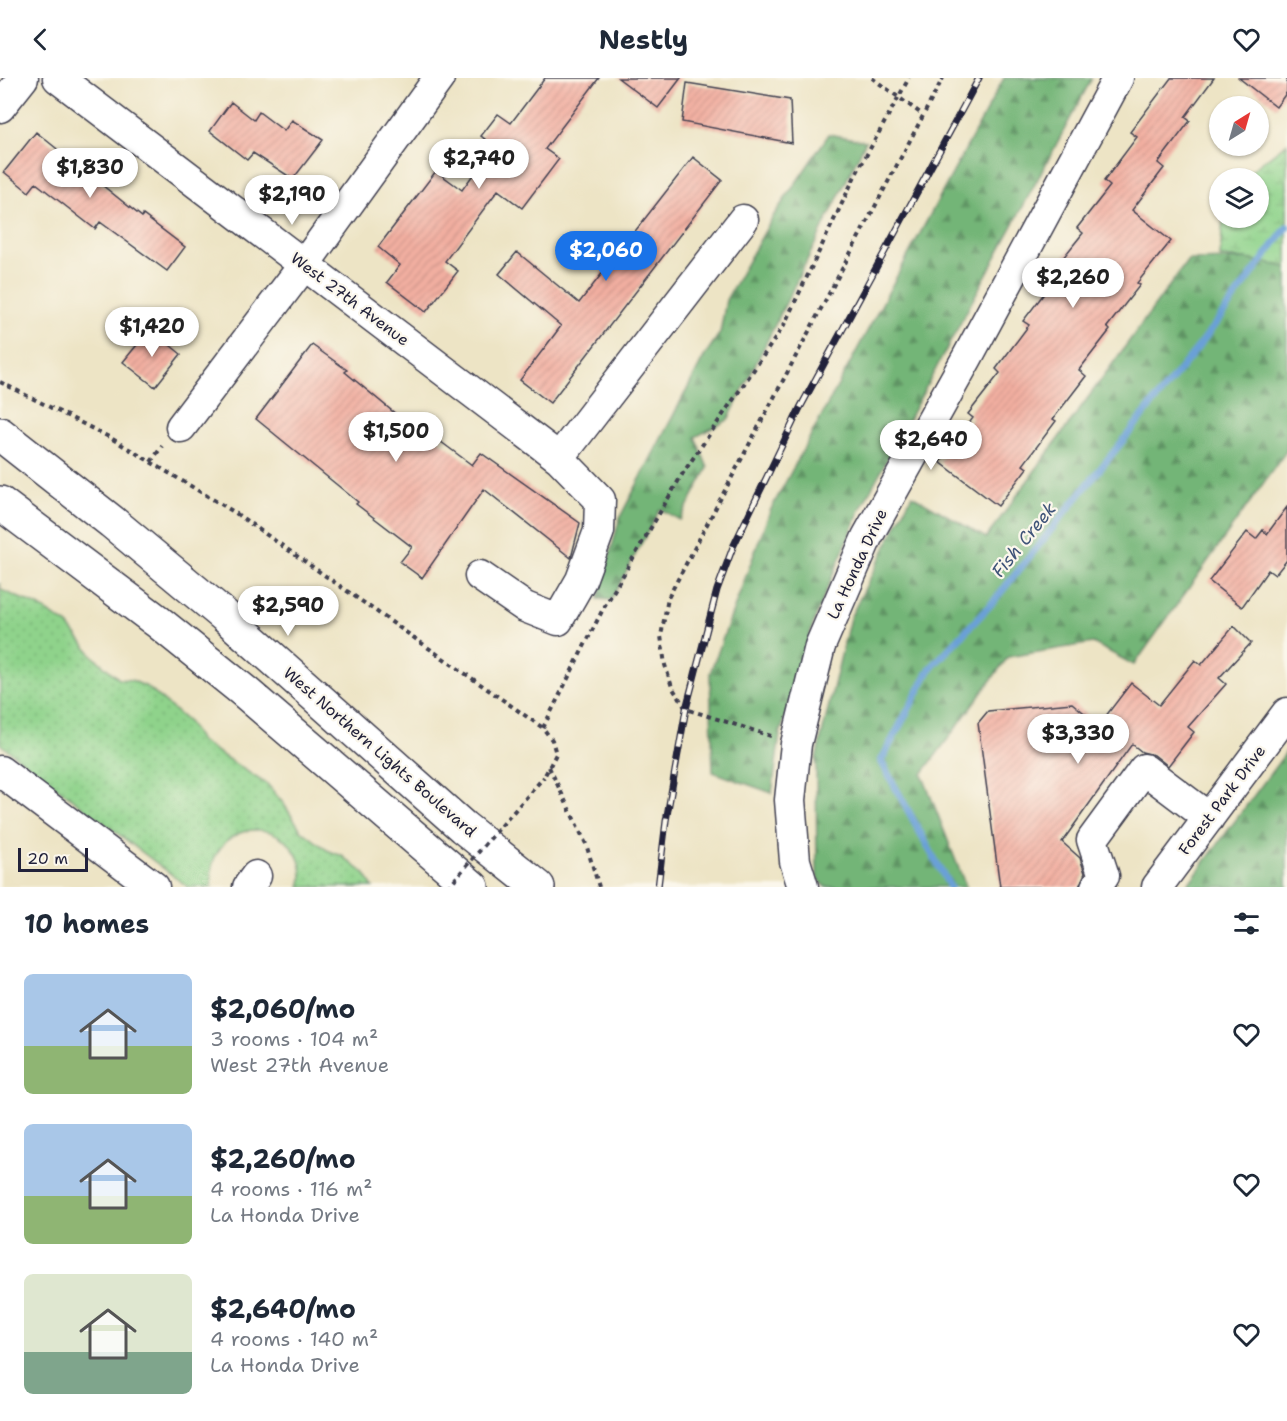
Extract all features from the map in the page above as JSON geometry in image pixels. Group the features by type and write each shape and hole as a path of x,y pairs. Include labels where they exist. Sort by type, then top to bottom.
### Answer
{"main road":[{"name":"West Northern Lights Boulevard","path":"0,434 112,522 225,616 464,827 538,887"},
{"path":"0,502 158,621 237,685 471,887"}],"street":[{"path":"0,107 23,78"},
{"name":"West 27th Avenue","path":"58,78 559,458 600,500 599,531 581,580 558,620 525,606 480,576"},
{"path":"181,427 304,265 439,78"},
{"name":"La Honda Drive","path":"803,887 795,861 790,801 796,744 819,646 867,537 967,358 1118,78"},
{"path":"559,458 743,220"},
{"name":"Forest Park Drive","path":"1157,887 1287,713"},
{"path":"1096,887 1104,876 1092,840 1144,769 1209,818"},
{"path":"0,771 154,887"}],"path":[{"path":"872,78 923,115"},
{"path":"543,728 602,611 683,473 783,327 855,176 909,78"},
{"path":"796,744 686,709 672,687 665,666 661,636 668,598 943,78"},
{"path":"0,382 109,437 234,512 543,728 552,740 556,754 544,777 448,887"},
{"path":"549,767 586,844 599,887"}],"green space":[{"path":"1004,78 1092,78 860,510 815,618 780,734 772,793 713,772 710,673 770,511"},
{"path":"829,134 866,141 728,420 695,437 708,468 680,520 660,509 611,600 598,599 620,517 705,355 720,333 726,300 774,215"},
{"path":"1287,143 1287,267 1246,259 1220,257 1222,228 1269,228 1269,168 1255,168"},
{"path":"1246,259 1287,267 1287,450 1134,665 1093,643 1008,657 922,774 966,887 825,887 817,877 816,759 850,618 912,495 986,538 1188,260"},
{"path":"0,583 1,590 38,606 68,625 94,657 119,679 131,680 147,687 189,723 200,741 268,785 301,830 327,850 342,856 364,873 373,887 300,887 301,866 292,848 272,833 259,830 235,835 224,843 213,862 212,887 188,887 0,744"},
{"path":"1287,751 1287,887 1186,887"}],"building":[{"path":"545,78 599,78 545,149 559,159 522,208 498,190 445,261 458,271 426,312 387,282 400,265 378,247 436,171 462,190 494,146 481,136 498,114 511,123"},
{"path":"618,78 681,78 658,108"},
{"path":"1171,78 1214,78 1185,117 1190,121 1158,163 1164,168 1132,210 1171,241 1137,283 1140,285 1107,327 1110,330 1079,370 1086,376 1053,419 1056,421 1023,465 1027,468 998,506 940,462 973,418 968,414 1000,373 996,369 1029,325 1023,321 1056,278 1050,274 1083,233 1077,228 1110,186 1104,181 1137,137 1130,132"},
{"path":"1239,78 1287,78 1287,92 1276,107 1269,102 1269,96 1262,96"},
{"path":"687,83 790,100 792,143 682,122"},
{"path":"231,102 254,120 259,112 284,131 292,120 323,140 293,179 253,153 247,160 210,131"},
{"path":"36,132 142,217 143,215 185,247 167,271 100,222 95,229 36,183 29,192 4,172"},
{"path":"693,157 722,180 550,403 520,380 561,326 499,274 517,252 579,303"},
{"path":"150,329 181,354 155,387 123,362"},
{"path":"312,345 347,370 345,372 414,429 417,424 472,465 481,453 580,523 571,558 484,489 422,578 400,562 412,547 356,504 358,502 256,419"},
{"path":"1287,507 1287,560 1275,575 1268,570 1242,607 1209,581 1247,532 1256,539 1263,530 1267,534"},
{"path":"1234,626 1251,643 1219,678 1226,684 1188,727 1194,732 1168,766 1154,755 1142,752 1132,744 1062,842 1080,858 1085,873 1079,887 1000,887 978,723 988,711 1072,703 1099,725 1131,683 1159,705 1195,660 1201,665"}],"waterway":[{"name":"Fish Creek","path":"950,887 881,761 930,669 993,602 1199,346 1287,227"}],"railway":[{"path":"658,887 666,821 686,709 717,590 733,547 800,408 979,78"}]}
